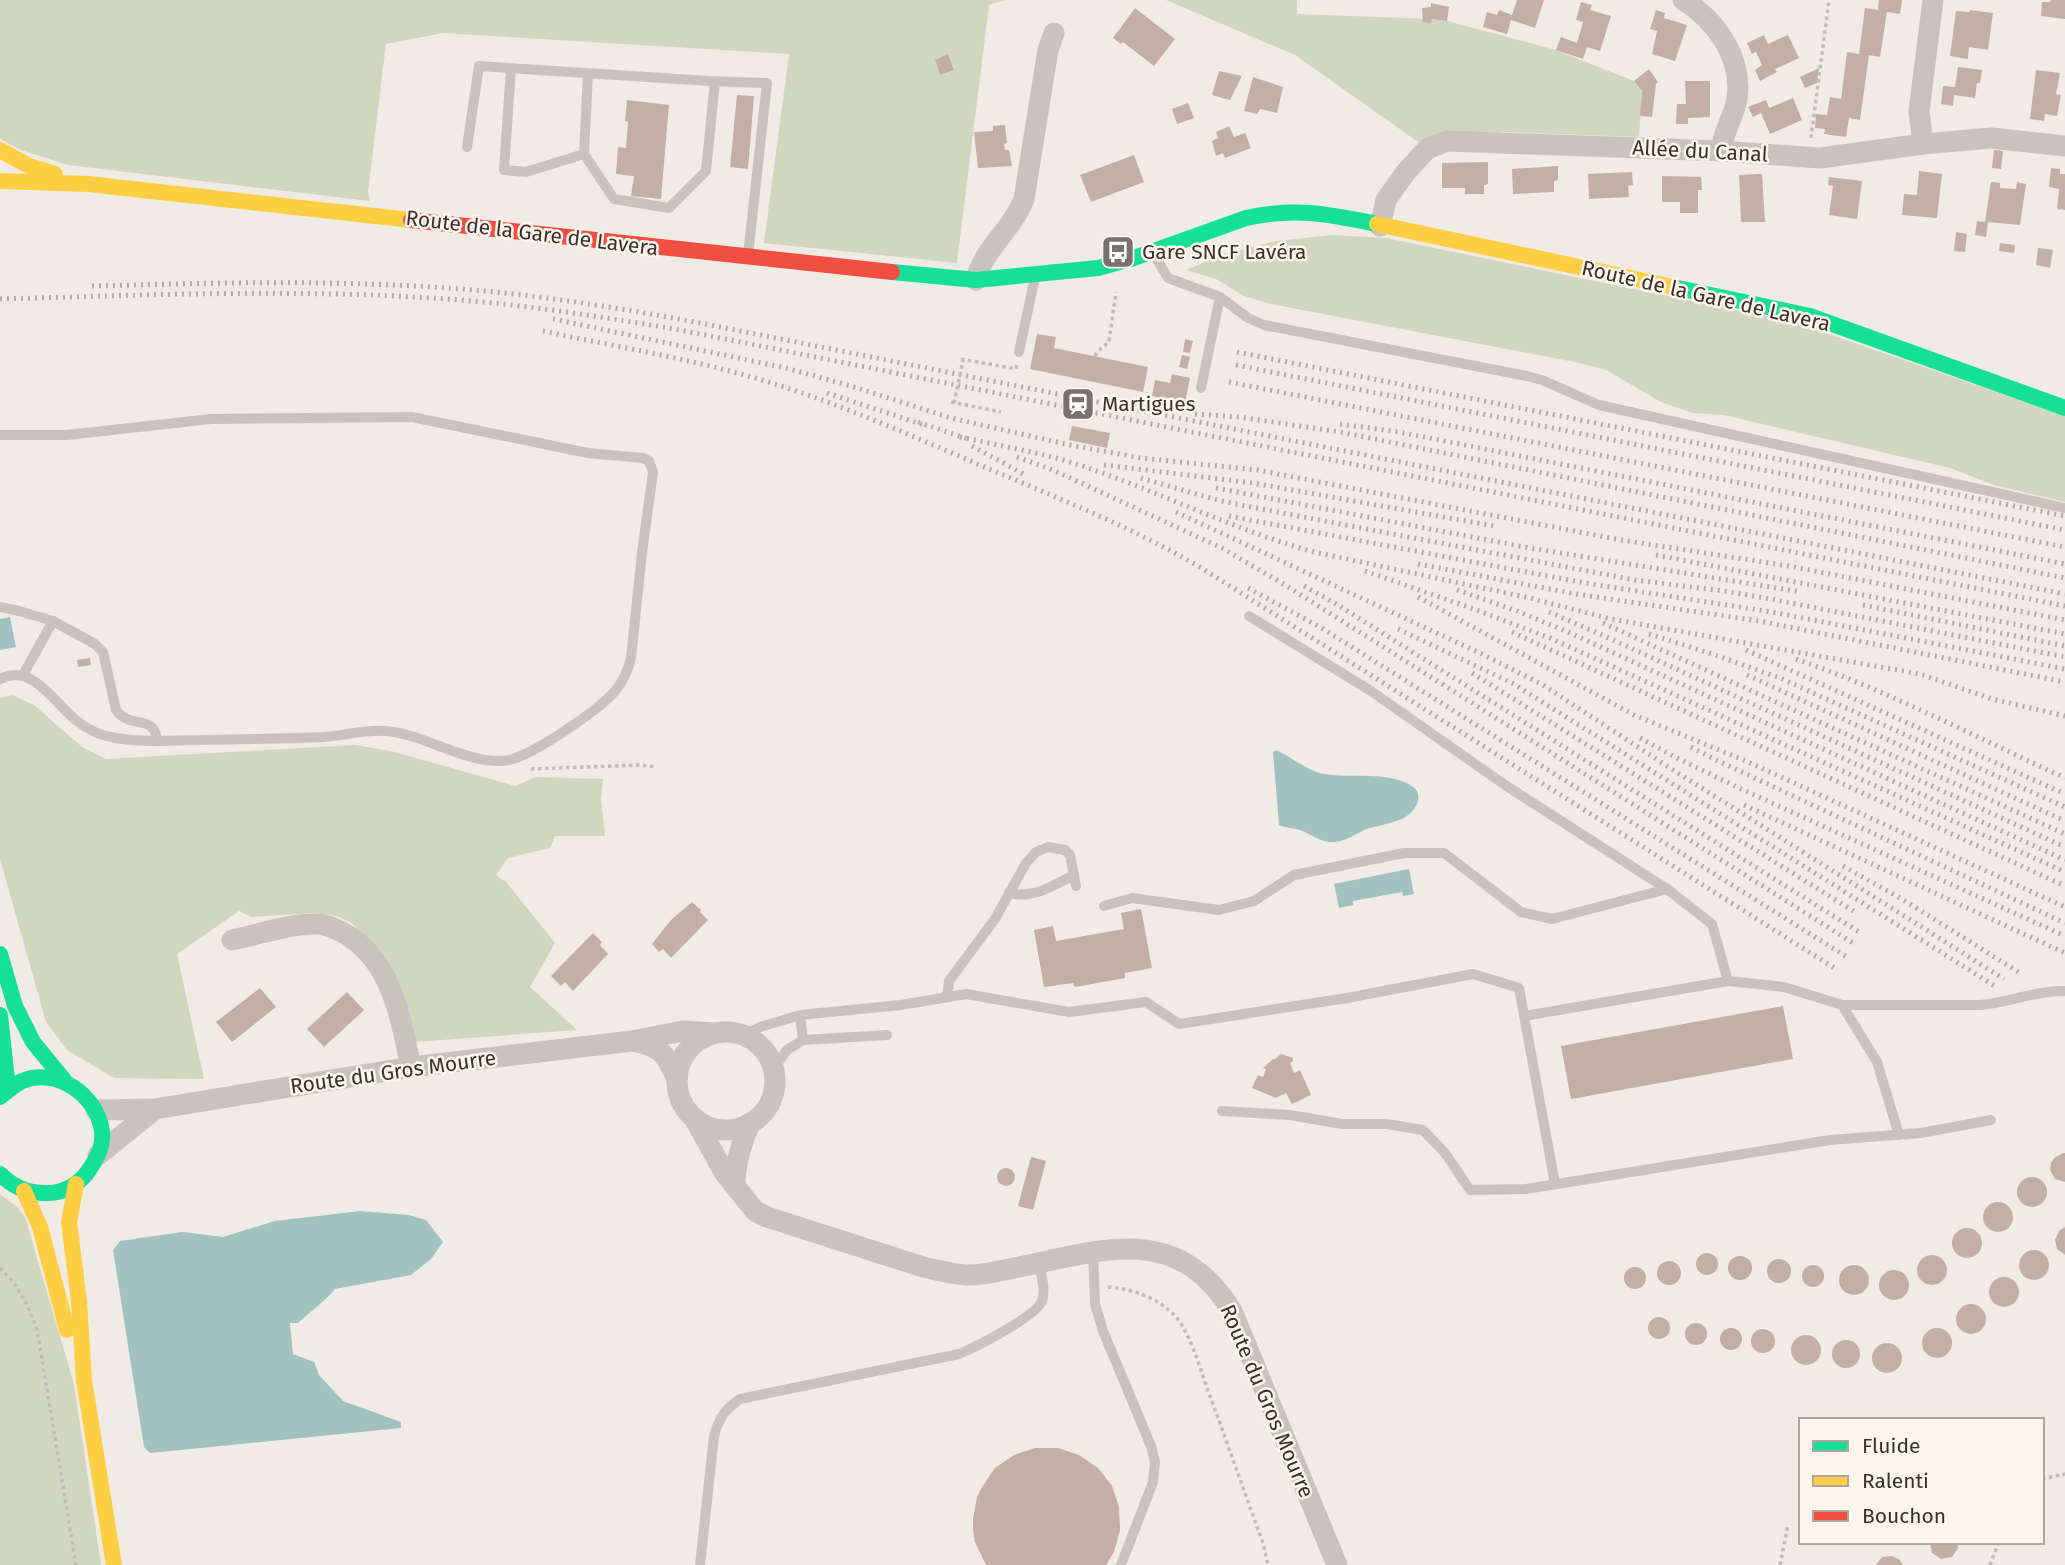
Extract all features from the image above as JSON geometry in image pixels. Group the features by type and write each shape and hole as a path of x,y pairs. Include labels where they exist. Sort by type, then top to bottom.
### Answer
{"street":[{"path":"1683,0 1700,10 1713,23 1735,66 1737,100 1726,127 1721,150"},
{"path":"1923,144 1919,111 1933,0"},
{"path":"976,280 982,263 1019,212 1024,199 1048,51 1054,33"},
{"name":"Allée du Canal","path":"1380,226 1386,200 1406,172 1426,149 1447,141 1721,150 1809,158 1991,138 2065,146"},
{"name":"Route de la Gare de Lavera","path":"0,150 29,166 88,184"},
{"name":"Route de la Gare de Lavera","path":"0,181 88,184 748,257 976,280 1034,282 1098,268 1246,218 1284,211 1321,213 1810,316 2065,408"},
{"name":"Route de la Gare de Lavera","path":"1295,229 1330,225 1380,226"},
{"path":"1142,274 1168,266"},
{"name":"Route de la Gare de Lavera","path":"1034,282 1050,289"},
{"path":"232,940 309,924 331,926 350,936 370,952 386,978 397,1006 411,1067"},
{"path":"0,954 15,1006 33,1042 64,1080"},
{"path":"0,1015 4,1093 25,1080 44,1077 64,1080 77,1087 88,1097 101,1124 99,1155"},
{"name":"Route du Gros Mourre","path":"96,1110 155,1109 411,1067 632,1041 683,1031 729,1031 744,1035"},
{"path":"677,1079 679,1065 687,1051 698,1040 713,1033"},
{"path":"694,1118 707,1126 735,1129 750,1123 762,1113 771,1100 774,1069 758,1043 744,1035"},
{"name":"Route du Gros Mourre","path":"632,1041 647,1043 666,1056 677,1079 678,1094 684,1107 694,1118 724,1172 755,1211 767,1217 923,1267 967,1275 1093,1252 1135,1248 1163,1254 1190,1266 1222,1295 1231,1311 1337,1565"},
{"path":"2,1177 24,1191 41,1194 59,1192 76,1184 89,1171 99,1155 155,1109"},
{"path":"735,1186 739,1150 750,1123"},
{"path":"76,1184 69,1222 79,1301 84,1380 114,1565"},
{"path":"24,1191 40,1227 67,1331 84,1380"}],"lane":[{"path":"467,147 479,66 767,83 748,257"},
{"path":"510,68 504,170 526,172 584,154"},
{"path":"589,74 584,154 614,199 670,208 706,171 715,81"},
{"path":"1152,251 1168,266 1168,278 1220,297 1248,318 1264,325 1527,376 1599,405 2065,508"},
{"path":"1019,352 1034,282"},
{"path":"1201,388 1220,297"},
{"path":"0,435 67,435 211,419 412,417 588,453 643,458 653,466 627,673 616,690 592,713 525,754 511,759 495,761 476,758 404,734 373,730 325,737 157,740 115,738 99,734 78,722 33,680 23,675 0,679"},
{"path":"0,607 53,621 95,644 103,652 116,710 121,717 151,725 156,730 157,740"},
{"path":"1249,616 1371,691 1506,785 1667,890 1712,924 1728,981"},
{"path":"23,675 53,621"},
{"path":"947,997 949,981 995,919 1026,863 1036,852 1048,847 1058,847 1070,855 1075,880 1032,895 1009,894"},
{"path":"1104,906 1132,898 1219,910 1254,901 1294,875 1404,853 1444,852 1521,912 1552,919 1667,890"},
{"path":"744,1035 760,1027 800,1015 901,1005 966,994 1069,1012 1146,1002 1179,1024 1347,998 1473,974 1519,988 1555,1184"},
{"path":"1524,1016 1728,981 1784,987 1842,1005 1980,1005 2065,991"},
{"path":"1842,1005 1877,1062 1899,1135"},
{"path":"800,1015 803,1040"},
{"path":"774,1069 788,1051 803,1040 887,1035"},
{"path":"1222,1111 1290,1115 1342,1124 1387,1124 1423,1130 1445,1153 1470,1190 1526,1189 1830,1140 1921,1133 1990,1120"},
{"path":"1093,1252 1095,1304 1103,1331 1156,1462 1153,1482 1121,1565"},
{"path":"700,1565 714,1436 718,1420 727,1408 740,1399 959,1354 979,1346 1040,1305 1043,1289 1039,1263"}],"path":[{"path":"1809,158 1829,0"},
{"path":"1095,356 1109,342 1116,292"},
{"path":"1002,412 953,402 962,359 1016,369"},
{"path":"495,761 521,770 639,765 657,767"},
{"path":"0,1268 24,1296 37,1329 76,1565"},
{"path":"1094,1286 1136,1292 1155,1300 1176,1317 1200,1369 1263,1543 1268,1565"},
{"path":"2044,1479 2065,1474"},
{"path":"1780,1565 1788,1525"},
{"path":"1990,1565 1998,1544"}],"green space":[{"path":"0,0 1005,0 989,5 957,263 764,243 789,54 443,33 386,44 368,192 370,201 68,165 21,150 0,139"},
{"path":"1166,0 1297,0 1297,14 1447,21 1556,50 1634,81 1642,91 1639,137 1504,132 1441,135 1421,144 1295,55"},
{"path":"1332,235 1386,238 1794,322 2065,416 2065,502 1994,485 1950,468 1724,415 1693,413 1661,402 1606,370 1580,363 1271,304 1244,296 1216,279 1186,270 1225,254 1276,241"},
{"path":"12,695 34,705 82,747 106,759 355,745 391,751 515,786 536,777 603,779 601,799 605,836 555,836 550,848 508,858 496,875 506,882 555,943 530,987 577,1030 415,1042 391,968 374,944 350,922 336,916 314,913 251,917 239,911 177,954 204,1079 114,1078 67,1050 46,1022 0,859 0,698"},
{"path":"0,1194 25,1217 74,1384 101,1565 0,1565"}],"water":[{"path":"10,617 16,647 0,650 0,619"},
{"path":"1276,750 1324,774 1393,778 1413,787 1418,801 1414,809 1403,818 1338,841 1324,841 1300,830 1279,825 1273,752"},
{"path":"1409,869 1414,894 1403,896 1402,892 1353,901 1353,905 1339,908 1334,884"},
{"path":"360,1211 409,1215 426,1220 443,1242 431,1259 411,1275 335,1289 298,1323 290,1323 293,1354 314,1362 319,1375 343,1401 401,1422 401,1428 150,1453 144,1447 113,1250 120,1241 182,1232 223,1237 275,1221"}],"building":[{"path":"1517,0 1544,0 1535,28 1511,20 1507,34 1483,27 1487,12 1497,15 1499,10 1512,15"},
{"path":"1879,0 1902,0 1900,14 1887,12 1880,57 1869,55 1860,120 1849,118 1846,137 1824,134 1825,129 1815,128 1816,114 1827,115 1830,97 1841,99 1847,52 1859,54 1865,8 1878,10"},
{"path":"2065,0 2065,19 2041,16 2042,2"},
{"path":"1581,2 1592,5 1590,10 1611,16 1600,51 1587,47 1583,59 1556,50 1561,37 1577,43 1583,22 1576,20"},
{"path":"1431,3 1449,7 1447,21 1432,19 1431,23 1423,22 1422,8 1431,7"},
{"path":"1135,8 1175,39 1154,66 1123,42 1121,44 1113,38"},
{"path":"1656,10 1665,13 1664,18 1687,25 1675,61 1652,54 1657,31 1650,29"},
{"path":"1956,11 1993,13 1988,50 1969,47 1968,59 1950,56"},
{"path":"1764,35 1768,44 1788,35 1799,58 1775,69 1777,72 1760,81 1755,70 1762,65 1756,52 1752,54 1747,43"},
{"path":"948,54 954,70 940,75 935,60"},
{"path":"1958,67 1982,70 1975,98 1954,95 1953,106 1941,104 1943,86 1955,87"},
{"path":"1819,68 1817,83 1805,88 1800,77"},
{"path":"1649,69 1658,82 1652,117 1640,116 1642,91 1634,81"},
{"path":"2036,70 2060,73 2056,94 2061,95 2057,116 2045,114 2044,121 2030,119"},
{"path":"1219,71 1242,76 1230,100 1212,95"},
{"path":"1253,77 1283,87 1277,113 1260,109 1257,114 1244,111"},
{"path":"1685,81 1710,81 1710,117 1688,118 1688,124 1676,124 1677,104 1686,104"},
{"path":"737,95 754,96 748,169 730,167"},
{"path":"1793,98 1802,120 1770,134 1761,113 1753,117 1748,107 1766,100 1769,108"},
{"path":"627,100 669,105 661,199 631,196 634,176 616,174 618,147 626,148"},
{"path":"1188,103 1194,118 1177,124 1172,109"},
{"path":"1005,125 1005,150 1009,150 1012,166 978,168 974,132 993,131 993,126"},
{"path":"1229,126 1234,137 1245,133 1251,148 1225,158 1223,153 1216,156 1212,141 1218,138 1216,132"},
{"path":"1994,150 2003,151 2001,169 1992,168"},
{"path":"1134,155 1144,182 1091,202 1080,175"},
{"path":"1488,162 1488,184 1484,185 1484,194 1465,194 1465,188 1442,188 1442,163"},
{"path":"1558,166 1558,180 1554,181 1554,192 1513,194 1512,169"},
{"path":"2051,168 2060,169 2060,174 2065,174 2065,210 2057,209 2059,189 2049,187"},
{"path":"1919,171 1942,174 1937,218 1902,215 1904,194 1917,195"},
{"path":"1632,172 1633,185 1628,186 1629,197 1589,199 1588,174"},
{"path":"1762,174 1765,222 1741,222 1739,175"},
{"path":"1662,176 1701,177 1698,213 1680,213 1680,202 1662,202"},
{"path":"1829,177 1862,181 1857,219 1829,215 1833,186 1828,185"},
{"path":"1991,182 2000,183 2000,188 2016,189 2017,182 2026,184 2020,225 1988,222 1986,237 1975,235 1977,221 1985,222"},
{"path":"1956,232 1967,234 1965,252 1954,251"},
{"path":"2000,243 2015,245 2014,253 1999,251"},
{"path":"2038,248 2053,250 2050,268 2036,265"},
{"path":"1037,334 1056,337 1054,348 1148,367 1143,392 1030,369"},
{"path":"1185,339 1193,341 1190,353 1183,352"},
{"path":"1182,355 1190,357 1187,369 1179,367"},
{"path":"1172,374 1190,378 1185,403 1152,396 1155,380 1170,383"},
{"path":"1072,426 1110,433 1107,448 1069,440"},
{"path":"90,658 91,665 78,667 77,660"},
{"path":"692,902 708,920 671,958 663,949 659,952 652,944 671,920"},
{"path":"1141,909 1152,968 1125,973 1125,978 1075,987 1073,983 1044,987 1034,930 1053,926 1056,941 1124,929 1121,913"},
{"path":"593,933 608,954 573,991 565,982 561,986 551,976"},
{"path":"260,988 276,1007 232,1042 216,1022"},
{"path":"347,992 364,1010 324,1047 307,1029"},
{"path":"1783,1006 1793,1059 1571,1099 1561,1046"},
{"path":"1281,1054 1293,1058 1290,1063 1294,1073 1300,1070 1311,1095 1292,1104 1286,1093 1276,1098 1252,1088 1258,1075 1263,1077 1266,1069 1263,1068"},
{"path":"2063,1153 2065,1182 2055,1179 2050,1170 2054,1158"},
{"path":"1031,1157 1046,1161 1033,1210 1018,1206"},
{"path":"1002,1168 1010,1168 1015,1177 1013,1184 1002,1186 997,1181 997,1173"},
{"path":"2032,1177 2038,1178 2046,1186 2046,1198 2038,1206 2032,1207 2026,1206 2018,1198 2017,1192 2018,1186 2026,1178"},
{"path":"1998,1202 2004,1203 2012,1211 2012,1223 2004,1231 1998,1232 1992,1231 1984,1223 1983,1217 1984,1211 1992,1203"},
{"path":"2065,1227 2065,1255 2057,1249 2055,1240 2059,1231"},
{"path":"1967,1228 1973,1229 1981,1237 1981,1249 1973,1257 1967,1258 1961,1257 1953,1249 1952,1243 1953,1237 1961,1229"},
{"path":"2034,1250 2044,1255 2049,1265 2044,1275 2034,1280 2024,1275 2019,1265 2024,1255"},
{"path":"1707,1253 1715,1256 1718,1264 1715,1272 1707,1275 1699,1272 1696,1264 1699,1256"},
{"path":"1932,1255 1938,1256 1946,1264 1946,1276 1938,1284 1932,1285 1926,1284 1918,1276 1917,1270 1918,1264 1926,1256"},
{"path":"1740,1256 1748,1260 1752,1268 1748,1276 1740,1280 1732,1276 1728,1268 1732,1260"},
{"path":"1779,1259 1787,1263 1791,1271 1787,1279 1779,1283 1771,1279 1767,1271 1771,1263"},
{"path":"1669,1261 1677,1265 1681,1273 1677,1281 1669,1285 1661,1281 1657,1273 1661,1265"},
{"path":"1813,1265 1821,1268 1824,1276 1821,1284 1813,1287 1805,1284 1802,1276 1805,1268"},
{"path":"1854,1265 1860,1266 1868,1274 1868,1286 1860,1294 1854,1295 1848,1294 1840,1286 1839,1280 1840,1274 1848,1266"},
{"path":"1635,1267 1643,1270 1646,1278 1643,1286 1635,1289 1627,1286 1624,1278 1627,1270"},
{"path":"1894,1270 1904,1275 1909,1285 1904,1295 1894,1300 1884,1295 1879,1285 1884,1275"},
{"path":"2004,1277 2010,1278 2018,1286 2018,1298 2010,1306 2004,1307 1998,1306 1990,1298 1989,1292 1990,1286 1998,1278"},
{"path":"1971,1304 1977,1305 1985,1313 1985,1325 1977,1333 1971,1334 1965,1333 1957,1325 1956,1319 1957,1313 1965,1305"},
{"path":"1659,1317 1667,1320 1670,1328 1667,1336 1659,1339 1651,1336 1648,1328 1651,1320"},
{"path":"1696,1323 1704,1326 1707,1334 1704,1342 1696,1345 1688,1342 1685,1334 1688,1326"},
{"path":"1731,1328 1739,1331 1742,1339 1739,1347 1731,1350 1723,1347 1720,1339 1723,1331"},
{"path":"1937,1328 1947,1333 1952,1343 1947,1353 1937,1358 1927,1353 1922,1343 1927,1333"},
{"path":"1763,1329 1772,1332 1775,1341 1772,1350 1763,1353 1754,1350 1751,1341 1754,1332"},
{"path":"1806,1335 1812,1336 1820,1344 1820,1356 1812,1364 1806,1365 1800,1364 1792,1356 1791,1350 1792,1344 1800,1336"},
{"path":"1846,1340 1856,1344 1860,1354 1856,1364 1846,1368 1836,1364 1832,1354 1836,1344"},
{"path":"1887,1343 1893,1344 1901,1352 1901,1364 1893,1372 1887,1373 1881,1372 1873,1364 1872,1358 1873,1352 1881,1344"},
{"path":"1035,1448 1058,1448 1079,1455 1098,1468 1112,1486 1119,1507 1120,1530 1114,1552 1106,1565 985,1563 973,1531 977,1497 995,1468 1014,1455"},
{"path":"1930,1544 1958,1544 1952,1557 1941,1559 1932,1553"},
{"path":"1892,1556 1903,1565 1876,1565 1882,1557"}],"railway":[{"path":"92,286 347,283 465,289 597,305 695,322 2065,594"},
{"path":"0,299 216,294 378,295 463,300 587,315 680,330 2065,606"},
{"path":"553,319 786,368 951,418 1070,445 1141,458 1257,470 1621,540 1789,566 2065,620"},
{"path":"543,331 710,366 793,390 905,433 1124,527 1203,569 1836,969"},
{"path":"1237,352 2065,516"},
{"path":"1236,365 2065,530"},
{"path":"1229,382 2065,547"},
{"path":"827,393 927,426"},
{"path":"1195,414 1239,417 1340,432 2065,578"},
{"path":"918,422 968,439"},
{"path":"1340,424 1399,432 2065,564"},
{"path":"960,437 1078,464 1258,534 1314,552 1530,598 1611,619 1920,674 1992,699 2065,716"},
{"path":"972,446 1027,476"},
{"path":"1017,457 1053,470 1222,548 1853,943"},
{"path":"1104,465 1253,483 1494,526"},
{"path":"1141,478 1217,500 1256,508 1635,580 1776,600 2065,657"},
{"path":"1216,488 1530,548 1801,592"},
{"path":"1176,512 1543,685 2004,979"},
{"path":"1229,516 1585,583 1772,612 2065,669"},
{"path":"1656,555 2065,634"},
{"path":"1418,564 1576,594 1759,621 2065,682"},
{"path":"1365,571 1550,638 2065,872"},
{"path":"1304,586 1859,932"},
{"path":"1248,588 1320,627 1847,957"},
{"path":"1457,590 1568,632 2065,860"},
{"path":"1418,597 1634,715 1746,761 2065,907"},
{"path":"1863,605 2065,646"},
{"path":"1549,612 2065,847"},
{"path":"1603,623 2065,834"},
{"path":"1398,629 1512,683 1998,988"},
{"path":"1512,632 2065,886"},
{"path":"1649,634 1780,678 2065,807"},
{"path":"1746,650 2065,794"},
{"path":"1796,659 1898,700 2065,778"},
{"path":"1472,673 1855,912"},
{"path":"1747,675 2065,821"},
{"path":"1640,738 1739,788 2065,936"},
{"path":"1691,747 2065,923"},
{"path":"1744,805 2065,953"},
{"path":"1843,866 1902,899 2020,973"}],"traffic: fast":[{"path":"892,272 976,280 1098,268 1246,218 1281,213 1327,215 1377,224"},
{"path":"1673,287 1810,316 2065,408"},
{"path":"0,954 15,1006 33,1042 64,1080"},
{"path":"0,1015 8,1089"},
{"path":"0,1097 22,1081 35,1078 61,1081 84,1096 99,1118 102,1131 102,1142 95,1161 81,1180 66,1189 54,1193 28,1191 10,1183 0,1174"}],"traffic: slow":[{"path":"0,150 29,166 55,174"},
{"path":"0,181 88,184 411,220"},
{"path":"1377,224 1673,287"},
{"path":"76,1184 69,1222 79,1301 84,1380 114,1565"},
{"path":"24,1191 40,1227 67,1330"}],"traffic: jam":[{"path":"411,220 892,272"}],"place":[{"name":"Gare SNCF Lavéra","path":"1118,252"},
{"name":"Martigues","path":"1078,404"}]}
